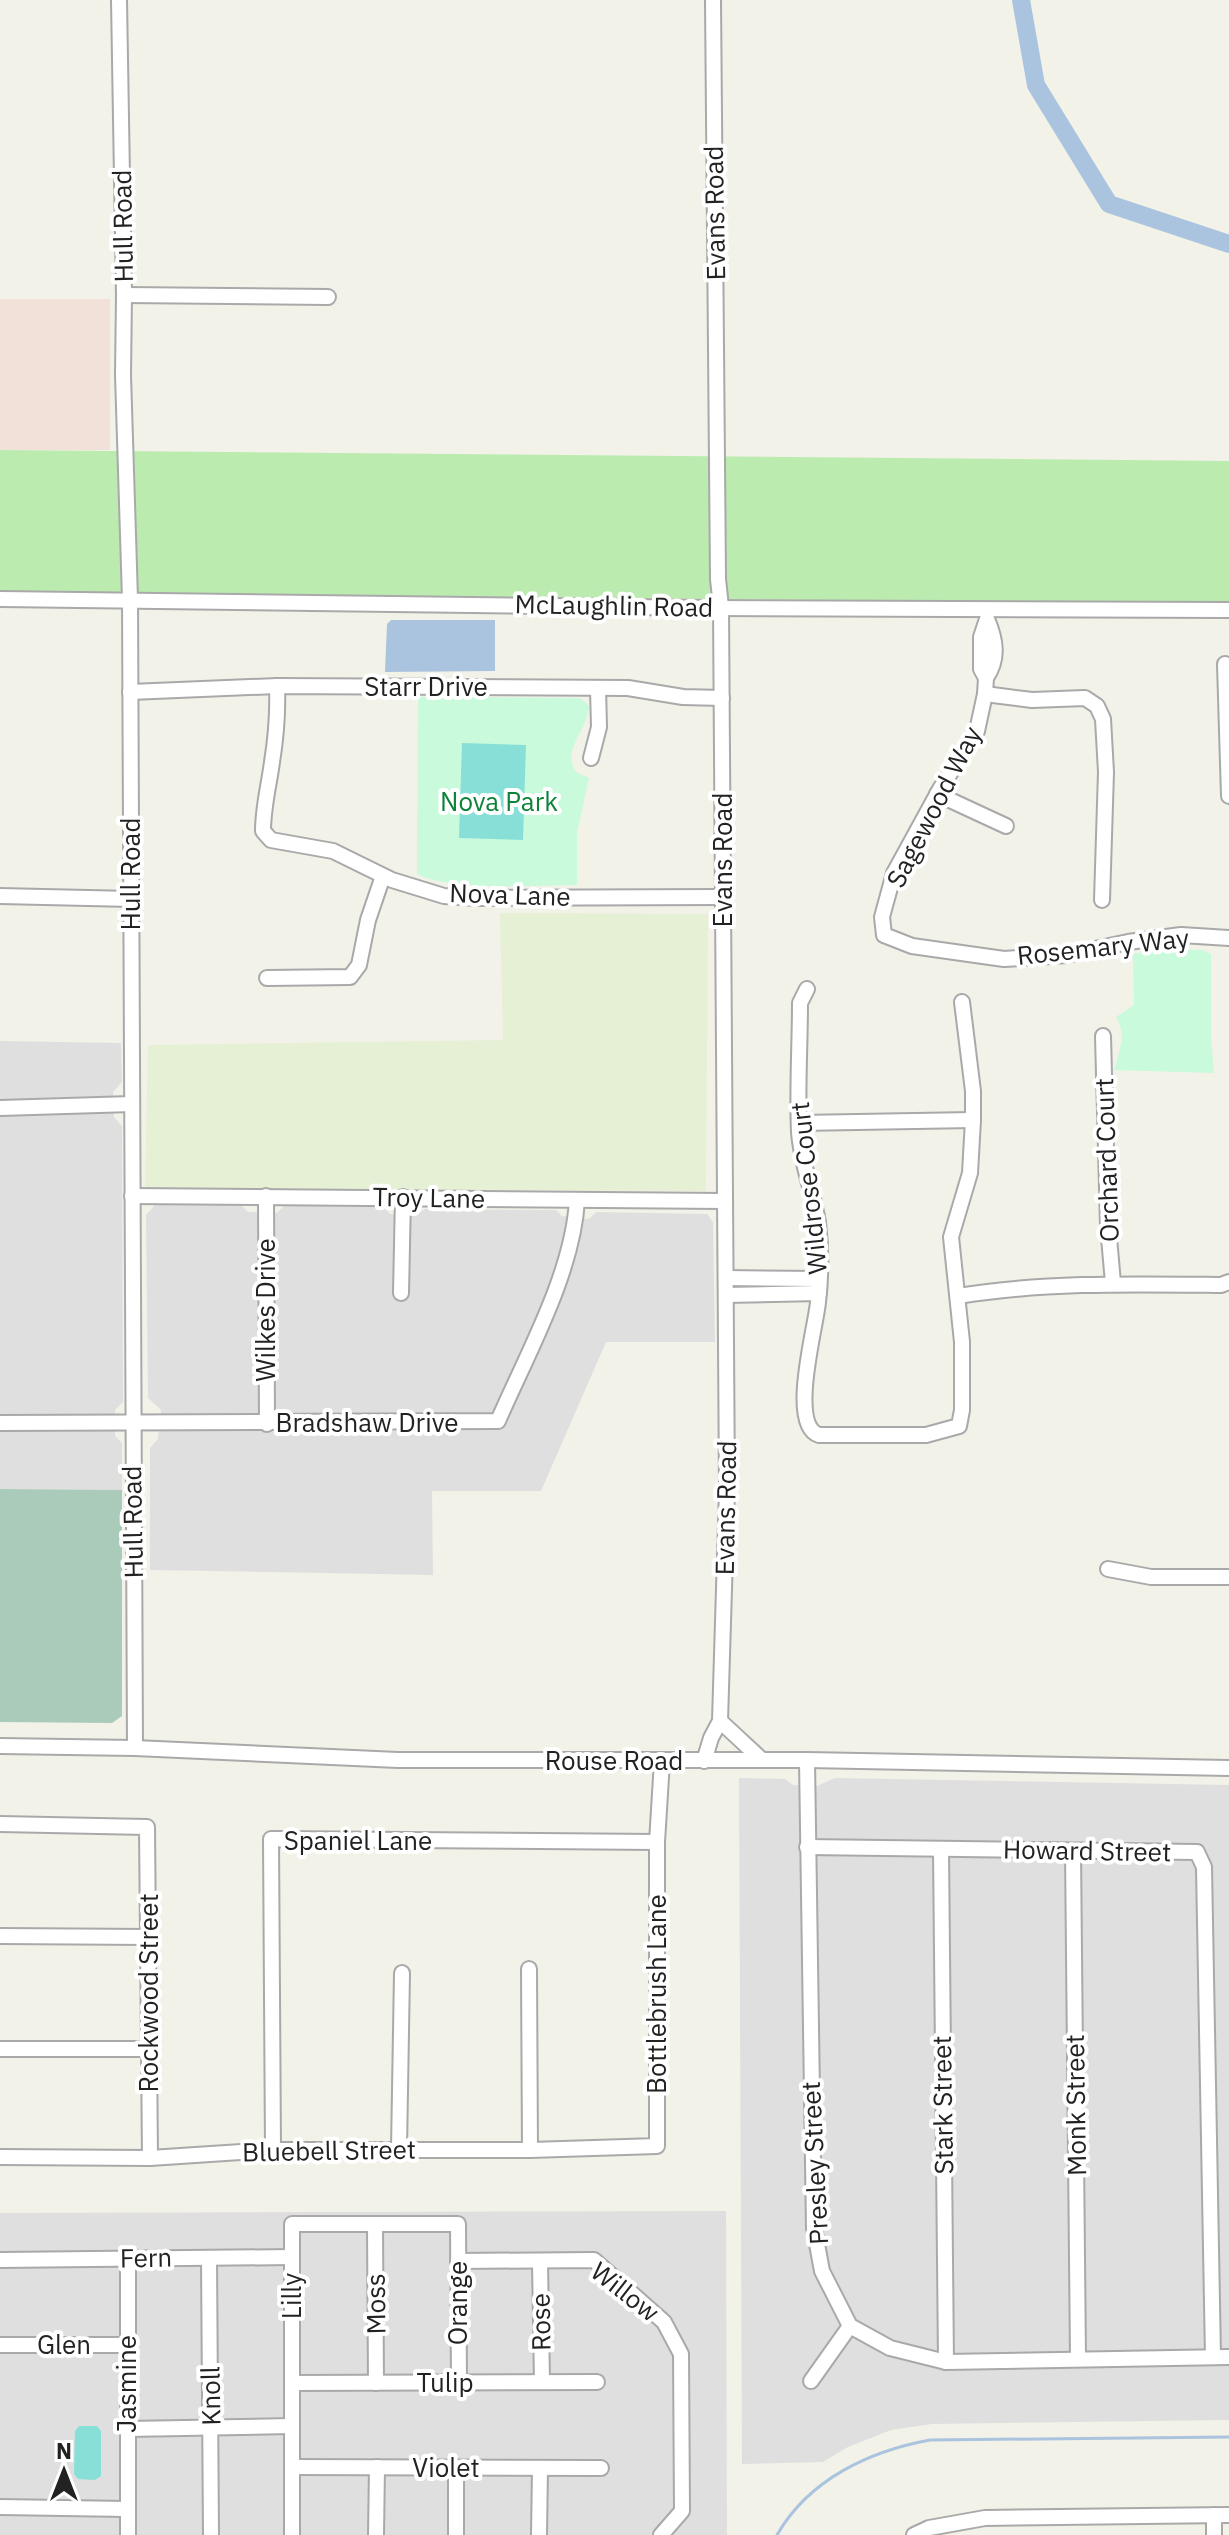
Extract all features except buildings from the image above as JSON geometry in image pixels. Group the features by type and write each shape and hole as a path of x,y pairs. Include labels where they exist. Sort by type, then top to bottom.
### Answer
{"street":[{"name":"Hull Road","path":"119,0 123,375 130,599 135,1748"},
{"name":"Evans Road","path":"704,1761 720,1721 727,1505 722,698 718,579 713,0"},
{"path":"124,295 328,297"},
{"name":"McLaughlin Road","path":"0,599 721,607 988,615 1229,610"},
{"name":"Sagewood Way","path":"884,935 882,917 894,873 937,794 977,731 986,678 994,667 994,635 988,615"},
{"path":"1225,664 1229,796"},
{"name":"Starr Drive","path":"130,692 277,686 628,688 683,697 722,698"},
{"name":"Nova Lane","path":"277,686 278,708 263,816 263,831 271,840 333,851 383,876 444,896 723,897"},
{"path":"591,758 599,727 598,688"},
{"path":"985,694 1032,700 1085,698 1097,706 1103,719 1106,772 1102,900"},
{"path":"937,794 1006,826"},
{"path":"267,978 350,977 359,965 368,920 383,876"},
{"path":"0,896 132,899"},
{"name":"Rosemary Way","path":"884,935 912,946 1004,959 1067,955 1181,935 1229,938"},
{"name":"Wildrose Court","path":"807,989 800,1003 799,1123 802,1154 818,1224 818,1286 805,1386 806,1426 812,1433 926,1435 959,1426 962,1410 962,1342 958,1296"},
{"path":"962,1002 973,1091 973,1120 970,1173 951,1237 958,1296 999,1289 1113,1283 1221,1285 1229,1282"},
{"name":"Orchard Court","path":"1103,1036 1108,1226 1113,1283"},
{"path":"0,1108 132,1104"},
{"path":"799,1123 973,1120"},
{"name":"Troy Lane","path":"132,1196 725,1201"},
{"name":"Wilkes Drive","path":"266,1196 267,1424"},
{"path":"401,1293 403,1197"},
{"name":"Bradshaw Drive","path":"0,1423 498,1421 561,1277 573,1235 577,1200"},
{"path":"726,1278 818,1286"},
{"path":"726,1295 818,1286"},
{"path":"1108,1569 1151,1577 1229,1577"},
{"path":"720,1721 762,1760"},
{"name":"Rouse Road","path":"0,1746 135,1748 398,1760 807,1760 1229,1768"},
{"name":"Presley Street","path":"807,1760 814,2228 822,2271 850,2326"},
{"name":"Bottlebrush Lane","path":"657,2146 657,1842 662,1761"},
{"name":"Rockwood Street","path":"0,1824 147,1827 150,2158"},
{"name":"Spaniel Lane","path":"273,2150 271,1839 657,1842"},
{"name":"Howard Street","path":"807,1847 1197,1852 1204,1867 1213,2357"},
{"name":"Stark Street","path":"941,1849 946,2362"},
{"name":"Monk Street","path":"1073,1851 1078,2359"},
{"path":"0,1936 149,1937"},
{"path":"529,1969 530,2150"},
{"path":"399,2149 402,1973"},
{"path":"0,2049 148,2049"},
{"name":"Bluebell Street","path":"0,2157 150,2158 273,2150 530,2150 657,2146"},
{"name":"Lilly","path":"292,2535 292,2224 458,2224"},
{"name":"Orange","path":"458,2224 459,2383"},
{"name":"Moss","path":"375,2225 376,2383"},
{"name":"Fern","path":"0,2260 292,2257"},
{"name":"Knoll","path":"209,2258 211,2535"},
{"name":"Jasmine","path":"128,2259 128,2535"},
{"name":"Willow","path":"458,2261 594,2260 664,2322 681,2354 682,2511 661,2535"},
{"name":"Rose","path":"540,2262 542,2382"},
{"path":"811,2381 850,2326 890,2348 946,2362 1229,2357"},
{"name":"Glen","path":"0,2345 128,2345"},
{"name":"Tulip","path":"292,2383 597,2382"},
{"path":"127,2429 292,2426"},
{"name":"Violet","path":"292,2467 601,2468"},
{"path":"376,2535 377,2467"},
{"path":"456,2468 456,2535"},
{"path":"539,2535 540,2468"},
{"path":"0,2507 127,2509"},
{"path":"914,2535 929,2528 985,2518 1221,2515 1214,2535"}],"shaded area":[{"path":"0,299 110,299 110,450 0,450"},
{"path":"391,620 495,620 495,671 385,672 387,624"},
{"path":"0,1041 121,1043 122,1082 113,1092 114,1117 122,1126 123,1402 115,1410 115,1436 122,1443 122,1490 0,1489"},
{"path":"155,1205 241,1205 248,1212 277,1213 284,1206 383,1205 390,1214 416,1215 425,1209 556,1210 562,1216 589,1219 596,1212 707,1214 713,1222 715,1342 606,1342 541,1491 432,1491 433,1575 150,1570 150,1448 158,1439 161,1410 148,1398 146,1215"},
{"path":"739,1778 785,1779 793,1785 817,1786 835,1778 1229,1785 1229,2420 932,2424 891,2430 848,2447 823,2462 742,2464"},
{"path":"726,2211 727,2535 0,2535 0,2213"}],"green space":[{"path":"0,450 1229,461 1229,604 0,592"},
{"name":"Nova Park","path":"418,697 580,698 589,706 572,756 576,772 589,778 577,833 577,885 472,885 432,880 417,874"},
{"path":"462,743 526,745 523,840 459,838"},
{"path":"500,913 708,914 706,1191 145,1189 148,1045 503,1040"},
{"path":"1164,949 1203,950 1211,954 1214,1073 1114,1070 1122,1036 1116,1017 1134,1005 1133,954"},
{"path":"0,1489 122,1490 122,1716 112,1723 0,1722"},
{"path":"79,2426 97,2426 101,2431 101,2476 95,2480 78,2479 74,2474 75,2431"}],"waterway":[{"path":"1021,0 1036,85 1109,204 1229,244"},
{"path":"777,2535 806,2498 843,2471 885,2452 930,2440 1229,2437"}]}
